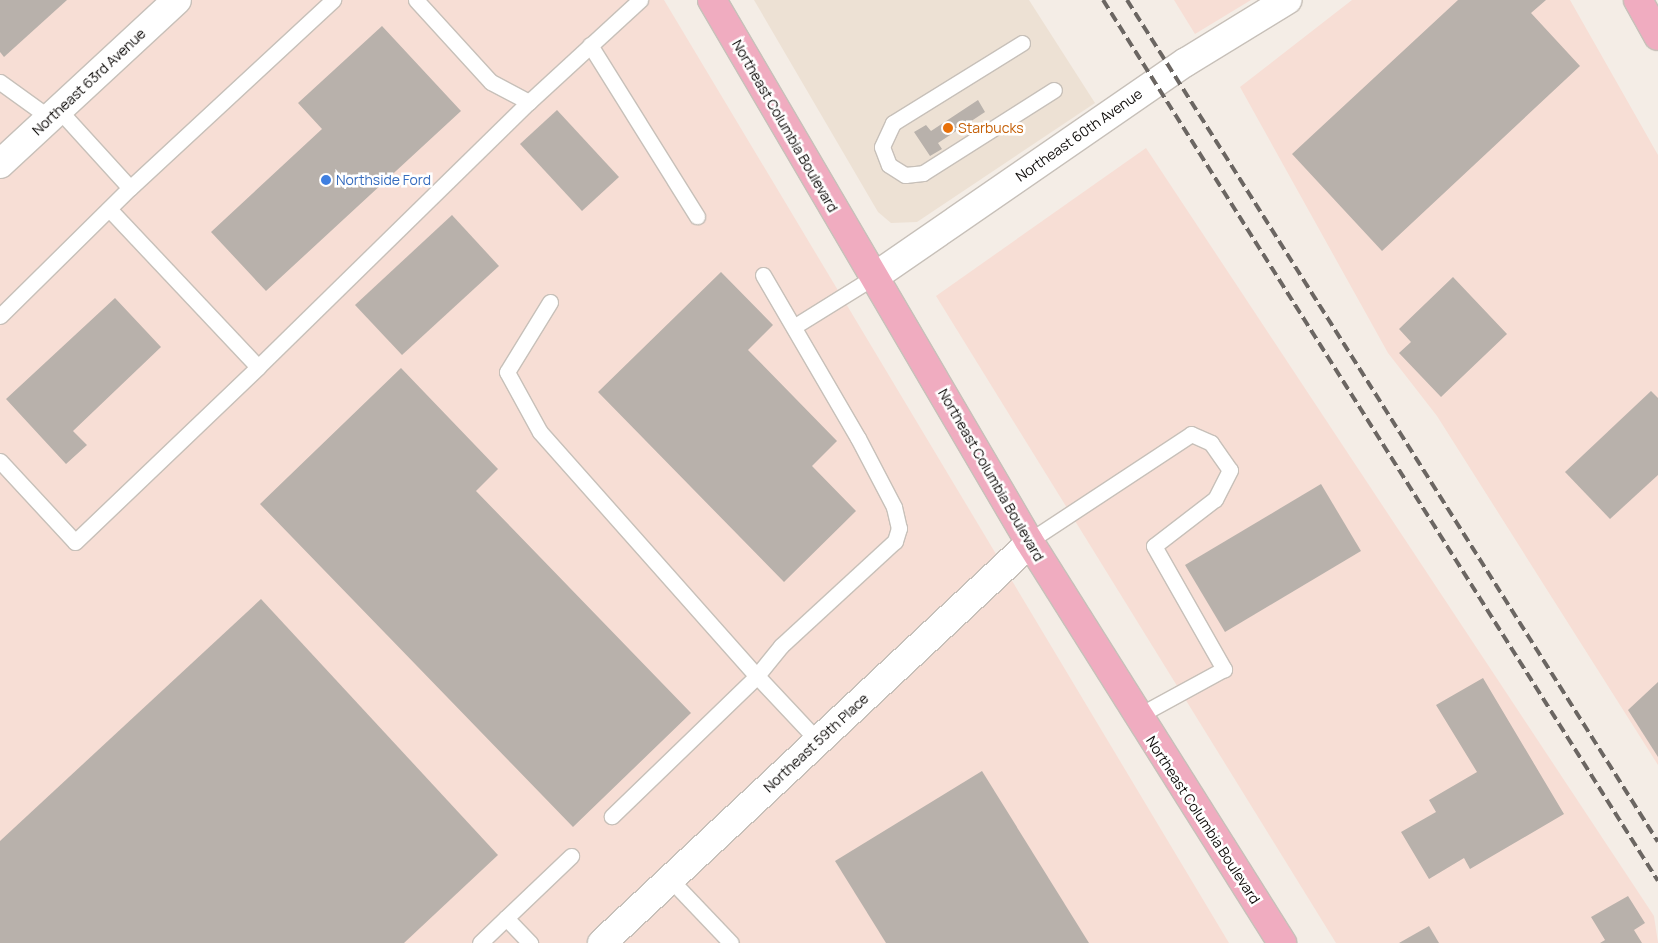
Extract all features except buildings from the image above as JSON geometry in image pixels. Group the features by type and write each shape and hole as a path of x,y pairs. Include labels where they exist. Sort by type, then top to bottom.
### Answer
{"main road":[{"name":"Northeast Columbia Boulevard","path":"712,0 1030,542 1136,717 1282,943"},
{"path":"1638,0 1658,36"}],"street":[{"name":"Northeast 63rd Avenue","path":"0,164 177,0"},
{"name":"Northeast 60th Avenue","path":"874,276 1178,68 1287,0"},
{"name":"Northeast 59th Place","path":"602,943 1030,542"}],"lane":[{"path":"0,316 130,188 334,0"},
{"path":"416,0 491,82 529,102"},
{"path":"0,462 75,542 258,367 529,102 640,0"},
{"path":"1022,43 894,123 882,147 889,165 904,174 923,173 1054,90"},
{"path":"590,44 697,216"},
{"path":"0,82 54,114 130,188"},
{"path":"109,209 258,367"},
{"path":"612,816 757,676 781,646 894,541 899,528 894,507 794,326 763,275"},
{"path":"794,326 874,276"},
{"path":"550,302 507,372 540,432 757,676 818,741"},
{"path":"1030,542 1191,434 1211,443 1230,470 1215,499 1154,546 1224,669 1136,717"},
{"path":"480,943 571,856"},
{"path":"670,880 731,943"},
{"path":"506,918 530,943"}],"shaded area":[{"path":"0,0 664,0 1229,943 0,943"},
{"path":"754,0 1029,0 1095,103 917,222 891,223 878,212"},
{"path":"1174,0 1251,0 1195,34"},
{"path":"1352,0 1570,0 1658,155 1658,765 1437,416 1388,353 1240,87"},
{"path":"1146,148 1654,916 1658,943 1336,943 936,296"}],"railway":[{"path":"1103,0 1658,881"},
{"path":"1127,0 1658,842"}],"place":[{"name":"Starbucks","path":"948,128"},
{"name":"Northside Ford","path":"326,180"}]}
